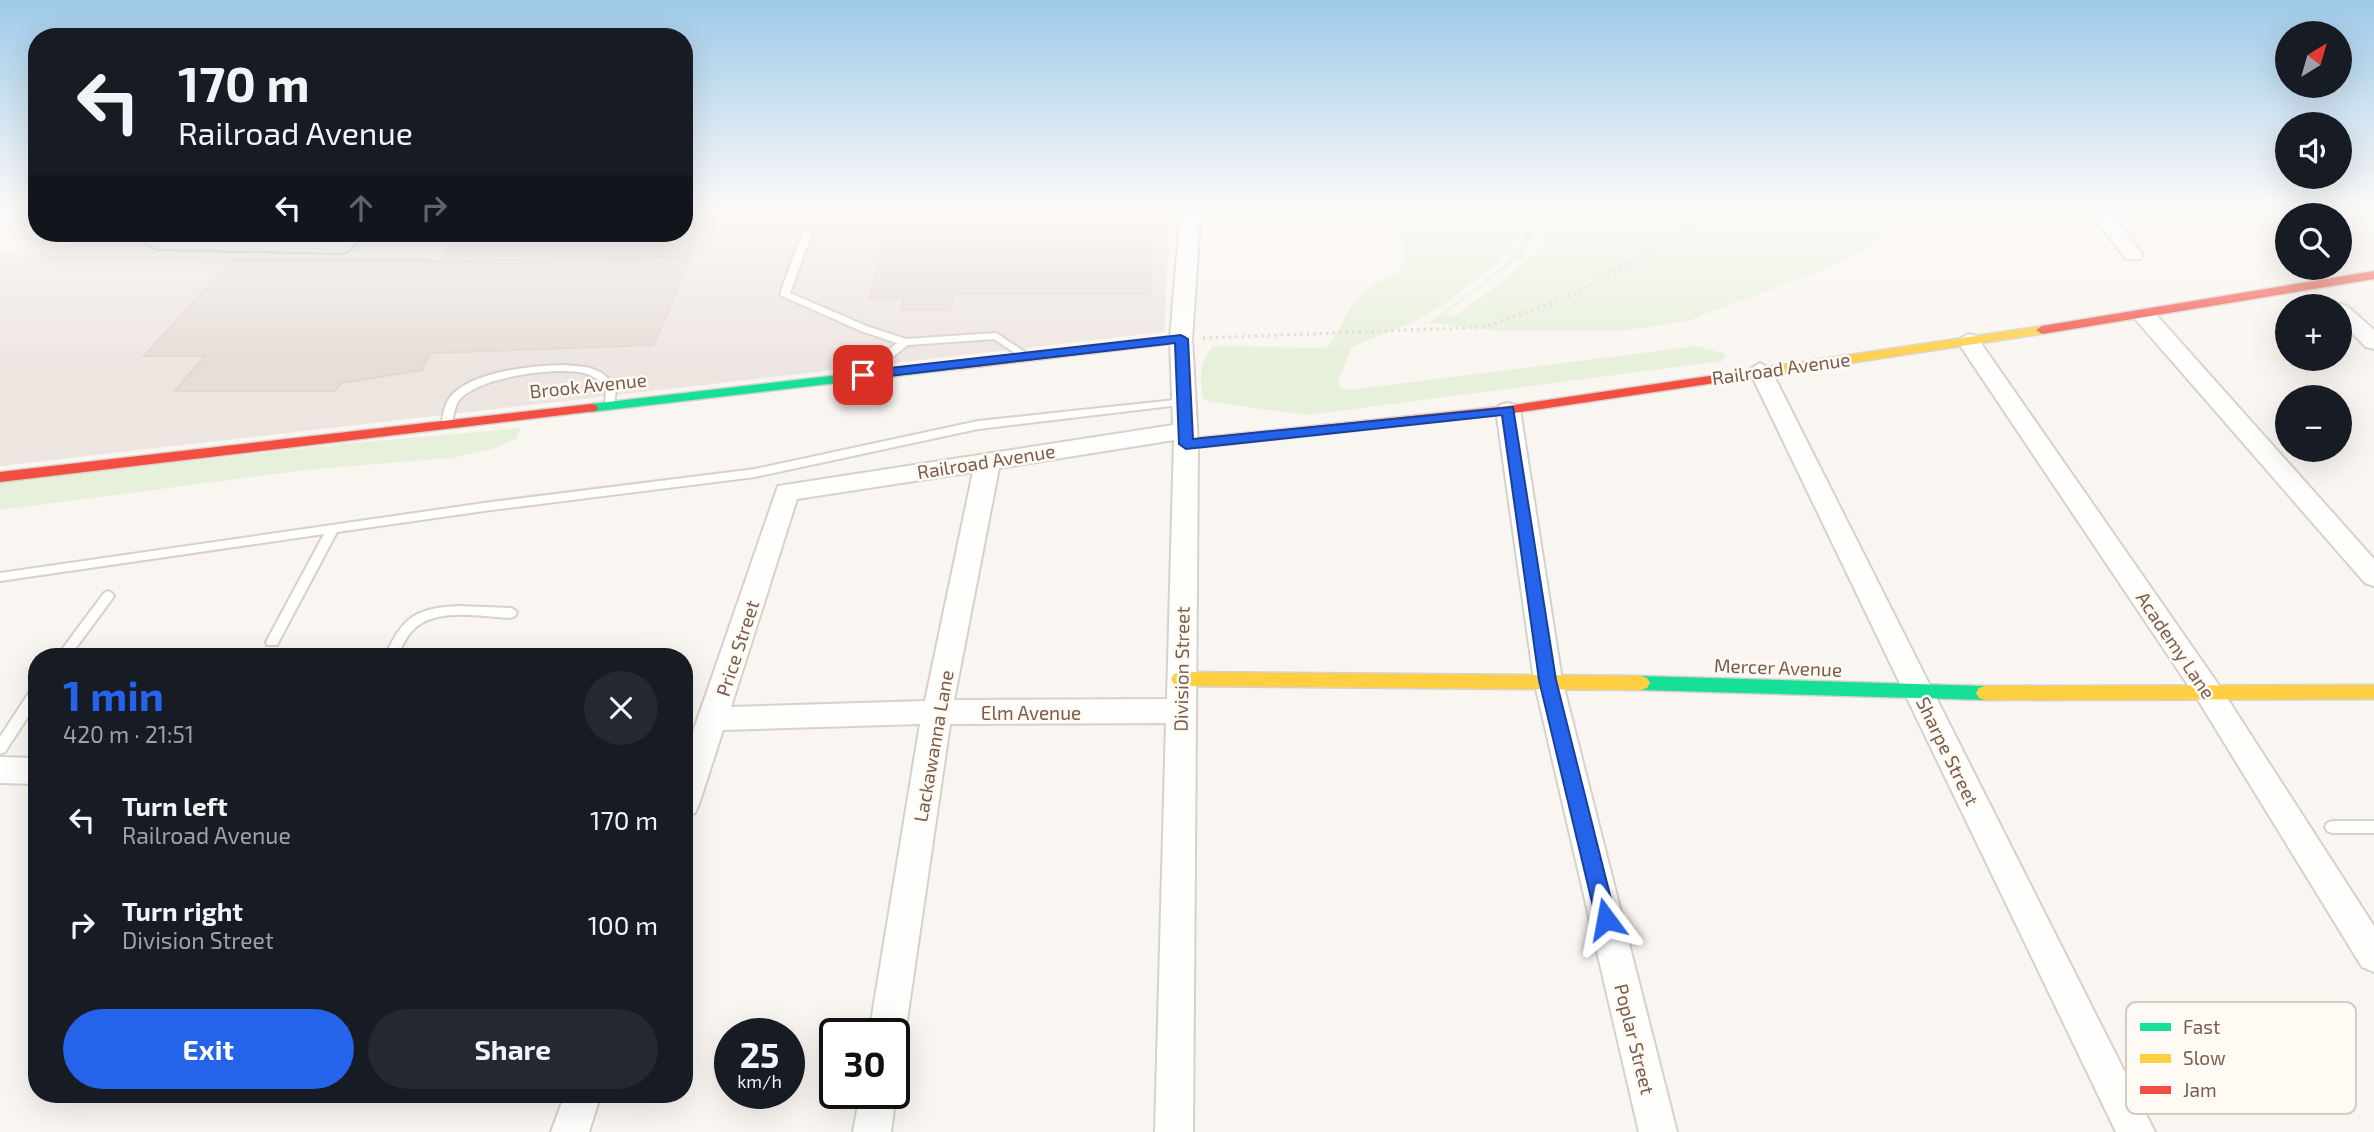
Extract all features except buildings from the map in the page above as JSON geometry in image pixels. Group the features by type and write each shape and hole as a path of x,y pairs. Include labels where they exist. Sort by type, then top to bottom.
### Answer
{"street":[{"name":"Division Street","path":"1174,1132 1185,426 1181,339 1187,260"},
{"name":"Railroad Avenue","path":"788,492 1185,426 1508,410 1760,370 2144,315 2374,275"},
{"path":"2315,286 2323,294"},
{"path":"2144,315 2374,576"},
{"path":"2352,321 2374,342"},
{"name":"Brook Avenue","path":"0,477 447,422 1181,339"},
{"name":"Academy Lane","path":"1968,341 2208,692 2374,956"},
{"name":"Sharpe Street","path":"1760,370 2126,1112"},
{"name":"Poplar Street","path":"1508,410 1548,680 1657,1132"},
{"name":"Lackawanna Lane","path":"889,1018 937,712 988,460"},
{"name":"Price Street","path":"693,766 714,719 788,492"},
{"name":"Mercer Avenue","path":"1180,679 1548,680 1919,693 2374,692"},
{"name":"Elm Avenue","path":"714,719 937,712 1180,711"},
{"path":"0,770 28,771"},
{"path":"570,1132 580,1103"},
{"path":"872,1132 876,1109"},
{"name":"Sharpe Street","path":"2127,1114 2136,1132"}],"lane":[{"path":"797,260 785,294 865,329 905,342 996,336 1026,356"},
{"path":"863,375 905,342"},
{"path":"447,422 451,405 457,396 481,380 558,368 586,370 603,377 611,387 610,404"},
{"path":"0,578 333,529 755,473 978,425 1185,426"},
{"path":"272,642 333,529"},
{"path":"69,648 108,596"},
{"path":"395,648 403,634 419,618 444,612 511,613"},
{"path":"0,748 28,706"},
{"path":"2332,827 2374,827"}],"path":[{"path":"1181,339 1486,327 1577,293 1633,260"}],"shaded area":[{"path":"0,260 1168,260 1164,332 0,466"}],"green space":[{"path":"1405,260 1501,260 1443,305 1413,322 1352,347 1338,381 1340,387 1351,390 1696,346 1726,354 1723,361 1307,415 1204,399 1201,371 1213,346 1322,348 1330,345 1355,300 1371,286 1398,273"},
{"path":"1507,260 1518,260 1444,314 1455,316 1528,260 1845,260 1687,321 1621,331 1502,331 1429,323"},
{"path":"521,428 516,439 496,448 453,458 313,469 0,510 0,483 342,444"}],"traffic: fast":[{"path":"591,408 959,365"},
{"path":"1641,683 1985,693"}],"traffic: slow":[{"path":"1723,378 2042,330"},
{"path":"1180,679 1641,683"},
{"path":"1985,693 2374,692"}],"traffic: jam":[{"path":"2042,330 2374,275"},
{"path":"959,365 1181,339"},
{"path":"1186,444 1508,410 1723,378"},
{"path":"0,477 591,408"}],"route":[{"path":"863,375 1181,339 1186,444 1508,410 1548,680 1606,919"}]}
